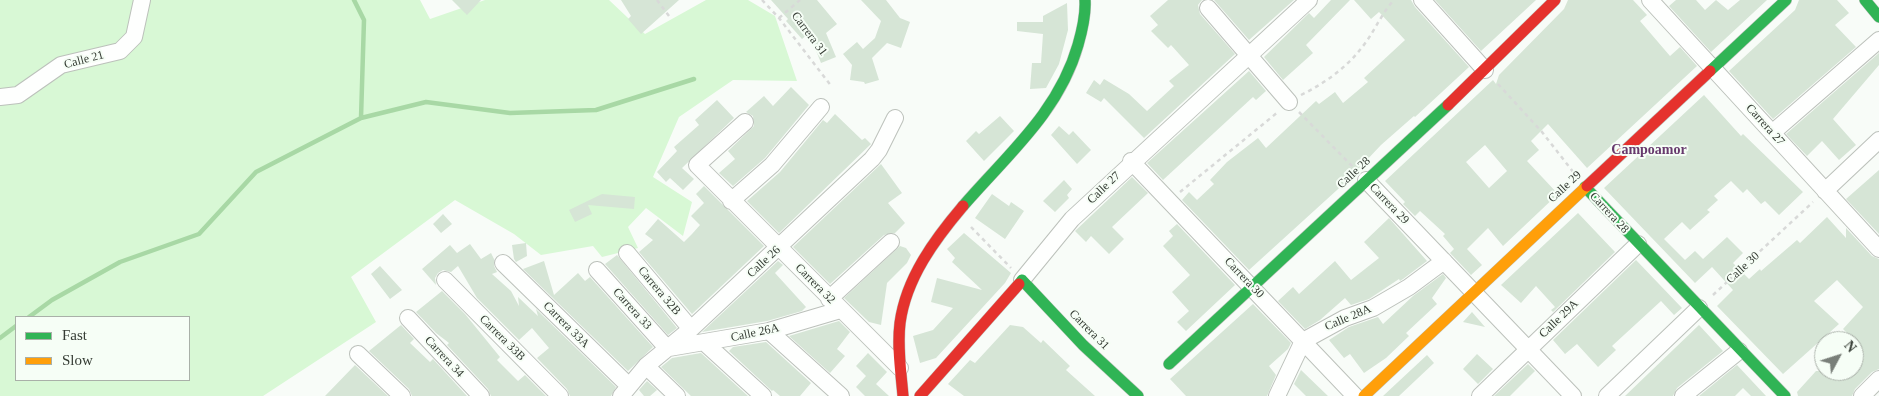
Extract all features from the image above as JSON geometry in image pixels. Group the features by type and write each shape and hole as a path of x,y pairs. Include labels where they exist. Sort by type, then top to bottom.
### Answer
{"street":[{"name":"Calle 21","path":"0,96 18,95 61,66 120,51 134,36 142,0"},
{"path":"903,396 897,337 905,299 917,269 933,241 1042,118 1065,85 1079,52 1085,0"},
{"name":"Calle 27","path":"925,394 1015,291 1072,219 1132,161 1309,0"},
{"name":"Calle 28","path":"1169,364 1485,70 1555,0"},
{"name":"Carrera 27","path":"1650,0 1879,249"},
{"name":"Calle 29","path":"1364,396 1786,0"},
{"path":"1865,0 1879,17"},
{"path":"1427,2 1485,70"},
{"path":"1208,8 1289,102"},
{"path":"1772,133 1879,40"},
{"path":"730,201 772,165 821,107"},
{"name":"Calle 26","path":"625,391 646,366 691,329 779,249 872,159 879,150 895,118"},
{"name":"Carrera 32","path":"745,122 697,165 730,201 834,304 872,338 900,368"},
{"path":"1825,191 1879,140"},
{"name":"Carrera 30","path":"1132,161 1355,396"},
{"name":"Carrera 29","path":"1366,180 1573,396"},
{"name":"Carrera 28","path":"1585,187 1739,351 1784,396"},
{"path":"834,304 891,242"},
{"name":"Calle 29A","path":"1480,396 1638,244"},
{"name":"Carrera 32B","path":"627,252 691,329"},
{"name":"Calle 28A","path":"1303,341 1345,318 1373,308 1409,287 1444,261"},
{"name":"Carrera 33A","path":"503,263 625,391"},
{"name":"Carrera 33","path":"596,270 667,348"},
{"name":"Carrera 33B","path":"445,280 560,396"},
{"name":"Carrera 31","path":"1022,280 1083,345 1138,396"},
{"name":"Calle 26A","path":"667,348 769,331 834,304"},
{"path":"1607,396 1700,308"},
{"name":"Carrera 34","path":"408,318 481,396"},
{"path":"769,331 841,396"},
{"path":"872,338 897,337"},
{"path":"1277,396 1303,341"},
{"path":"705,343 763,396"},
{"path":"1683,396 1739,351"},
{"path":"358,354 402,396"},
{"path":"646,366 677,396"},
{"path":"1862,396 1879,379"}],"path":[{"path":"657,0 669,16"},
{"name":"Carrera 31","path":"762,0 779,18 832,87"},
{"path":"779,18 800,0"},
{"name":"Carrera 28","path":"1485,70 1542,132 1585,187"},
{"name":"Carrera 29","path":"1289,102 1366,180"},
{"name":"Calle 30","path":"1700,308 1825,191"},
{"path":"957,213 1022,280"}],"green space":[{"path":"0,0 420,0 430,19 485,0 609,0 645,34 706,0 748,0 775,16 797,81 733,80 679,117 653,177 692,202 683,236 646,208 628,227 638,248 602,257 593,246 541,255 514,234 455,200 351,277 376,322 263,396 0,396"}],"building":[{"path":"452,0 481,0 467,15"},
{"path":"621,0 679,0 641,34 628,19 631,16"},
{"path":"771,0 817,0 837,24 826,33 836,57 821,63 809,33 802,39"},
{"path":"861,0 886,0 900,18 910,22 901,48 887,43 872,58 879,80 865,84 864,82 850,80 852,65 843,54 857,42 863,49 875,38 881,21"},
{"path":"1168,0 1202,0 1198,5 1200,14 1235,54 1144,138 1104,98 1101,102 1086,93 1094,80 1100,85 1104,79 1129,94 1147,111 1174,86 1169,81 1189,65 1171,45 1168,48 1151,31 1158,25 1150,16"},
{"path":"1214,0 1294,0 1249,40"},
{"path":"1331,0 1350,0 1306,45 1313,53 1283,80 1264,57 1309,13 1314,18"},
{"path":"1354,0 1411,0 1415,7 1469,67 1415,117 1381,145 1348,180 1249,270 1182,200 1189,192 1197,200 1214,184 1210,180 1227,162 1258,138 1266,148 1316,101 1319,104 1335,92 1343,103 1368,82 1364,78 1405,40 1379,12 1371,19"},
{"path":"1435,0 1536,0 1481,51"},
{"path":"1568,0 1633,0 1647,15 1640,21 1670,56 1680,47 1697,66 1587,168 1548,124 1531,141 1539,150 1527,161 1558,194 1503,246 1488,228 1467,249 1482,265 1471,275 1450,253 1454,249 1443,236 1445,234 1420,211 1415,216 1403,204 1405,202 1385,181 1493,80 1496,84 1499,75 1564,9","holes":["1485,145 1507,171 1489,188 1466,162"]},
{"path":"1676,0 1696,0 1705,10 1716,0 1728,10 1740,0 1767,0 1711,52 1669,6"},
{"path":"1799,0 1837,0 1849,13 1835,25 1856,47 1773,119 1729,71 1795,10"},
{"path":"1067,3 1068,30 1059,64 1046,88 1030,89 1032,63 1041,63 1043,34 1017,31 1017,22 1043,22 1043,16"},
{"path":"1879,53 1879,65 1833,119 1856,145 1839,160 1822,141 1807,156 1786,134"},
{"path":"1249,71 1266,91 1256,100 1253,97 1163,180 1147,163"},
{"path":"791,87 809,105 765,158 733,186 719,173 735,159 728,151 754,126 753,116 746,112 764,96 773,106"},
{"path":"1704,95 1741,136 1743,134 1803,192 1779,215 1765,201 1761,204 1747,189 1743,193 1731,181 1714,196 1718,200 1707,210 1710,212 1690,230 1682,222 1664,239 1685,260 1695,251 1703,259 1727,237 1743,253 1733,263 1749,279 1797,240 1800,243 1827,217 1846,238 1846,228 1872,256 1879,259 1879,369 1872,372 1864,380 1864,331 1845,331 1843,329 1863,307 1837,280 1814,301 1839,324 1831,331 1814,331 1814,346 1783,374 1717,306 1733,290 1712,267 1695,283 1604,188"},
{"path":"717,100 734,118 682,168 694,179 683,190 670,178 666,182 657,172 677,151 674,147 699,125 695,120"},
{"path":"835,114 862,140 865,138 871,144 779,233 747,201 780,172 823,120 827,123"},
{"path":"1000,116 1014,131 984,161 966,141 976,131 979,134"},
{"path":"1059,126 1069,135 1073,131 1091,150 1077,164 1051,135"},
{"path":"881,164 902,193 888,203 905,223 895,233 884,235 830,284 793,247"},
{"path":"1879,170 1879,234 1846,199"},
{"path":"1132,177 1148,193 1112,227 1124,239 1109,254 1091,236 1086,242 1075,231"},
{"path":"1064,180 1072,189 1067,195 1069,198 1055,212 1043,201"},
{"path":"704,186 764,246 692,314 639,252 653,240 645,234 658,219 684,242 692,234 700,225 691,216 704,203 696,194"},
{"path":"602,194 635,197 634,209 588,205 592,214 575,222 569,210"},
{"path":"992,194 1009,206 1011,202 1024,211 1005,239 975,218"},
{"path":"1578,213 1615,252 1553,312 1551,310 1555,307 1536,286 1521,303 1501,285"},
{"path":"443,214 452,224 441,233 433,224"},
{"path":"1389,218 1427,261 1400,281 1399,279 1369,299 1351,305 1345,298 1320,320 1305,329 1278,301 1293,287 1299,294 1335,261 1351,280 1379,258 1364,242"},
{"path":"1177,224 1235,285 1186,331 1177,322 1189,311 1172,292 1190,275 1163,246 1173,236 1169,231"},
{"path":"964,233 1011,273 1005,283 936,358 920,363 913,336 933,330 953,308 931,302 937,278 982,290 952,262 955,258 947,249"},
{"path":"526,243 527,256 516,262 512,245"},
{"path":"470,244 481,259 491,253 497,272 492,274 511,291 519,306 518,297 538,316 536,309 616,387 611,396 570,396 567,389 537,358 549,348 532,328 519,340 477,298 458,266 451,272 443,270 438,273 435,278 436,285 422,269 450,245 457,253"},
{"path":"900,246 906,248 911,255 907,263 887,283 881,325 869,322 844,298"},
{"path":"617,255 677,328 668,335 605,264"},
{"path":"1636,260 1682,308 1674,315 1661,301 1612,346 1616,350 1598,367 1577,344 1565,354 1553,340"},
{"path":"544,261 554,295 578,273 585,281 590,277 653,347 628,371 523,269"},
{"path":"778,261 783,265 775,273 806,307 802,311 767,321 702,332"},
{"path":"380,266 402,290 390,299 371,274"},
{"path":"1443,274 1446,278 1432,298 1437,304 1406,333 1409,336 1386,358 1364,373 1350,354 1344,358 1329,340 1349,327 1378,317 1383,324 1413,296"},
{"path":"442,291 465,314 500,357 497,360 518,381 525,375 546,396 491,396 488,389 447,345 449,343 436,333 416,312"},
{"path":"1253,304 1291,343 1288,349 1269,366 1276,375 1267,396 1186,396 1170,379"},
{"path":"1472,312 1485,327 1463,322"},
{"path":"839,321 850,332 837,349 845,356 830,373 789,336"},
{"path":"401,325 414,339 410,343 430,362 433,359 467,396 412,396 409,389 369,351"},
{"path":"1010,325 1023,327 1041,343 1043,340 1070,366 1066,370 1095,396 964,396 948,384 970,360 975,363"},
{"path":"1699,325 1723,351 1677,388 1673,396 1625,396"},
{"path":"766,342 811,383 800,396 780,396 772,391 729,351 733,347"},
{"path":"701,353 748,396 691,396 661,367 672,358"},
{"path":"868,353 887,372 876,384 889,396 865,396 856,387 866,376 856,366"},
{"path":"1477,354 1493,369 1478,384 1463,369"},
{"path":"1427,355 1434,363 1399,396 1383,396"},
{"path":"1528,364 1535,371 1510,396 1494,396"},
{"path":"355,365 388,396 325,396"},
{"path":"1737,365 1766,396 1751,396 1743,388 1735,396 1699,396"},
{"path":"1301,370 1328,396 1306,396 1294,384"},
{"path":"1814,373 1814,381 1863,381 1855,389 1852,396 1798,396 1797,392"},
{"path":"647,381 657,390 650,396 644,396 639,390"}],"waterway":[{"path":"30,316 52,300 120,262 199,234 256,172 361,118 364,20 354,0"},
{"path":"361,118 426,102 510,113 596,110 694,79"},
{"path":"0,338 15,327"}],"traffic: fast":[{"path":"963,206 1030,132 1058,91 1078,45 1084,17 1085,0"},
{"path":"1710,71 1786,0"},
{"path":"1865,0 1879,17"},
{"path":"1169,364 1448,105"},
{"path":"1585,187 1785,396"},
{"path":"1019,284 1022,280 1083,345 1138,396"}],"traffic: slow":[{"path":"1364,396 1587,186"}],"traffic: jam":[{"path":"1448,105 1555,0"},
{"path":"1587,186 1710,71"},
{"path":"903,396 899,341 900,323 908,290 932,246 963,206"},
{"path":"920,396 1019,284"}],"district":[{"name":"Campoamor","path":"1649,150"}]}
